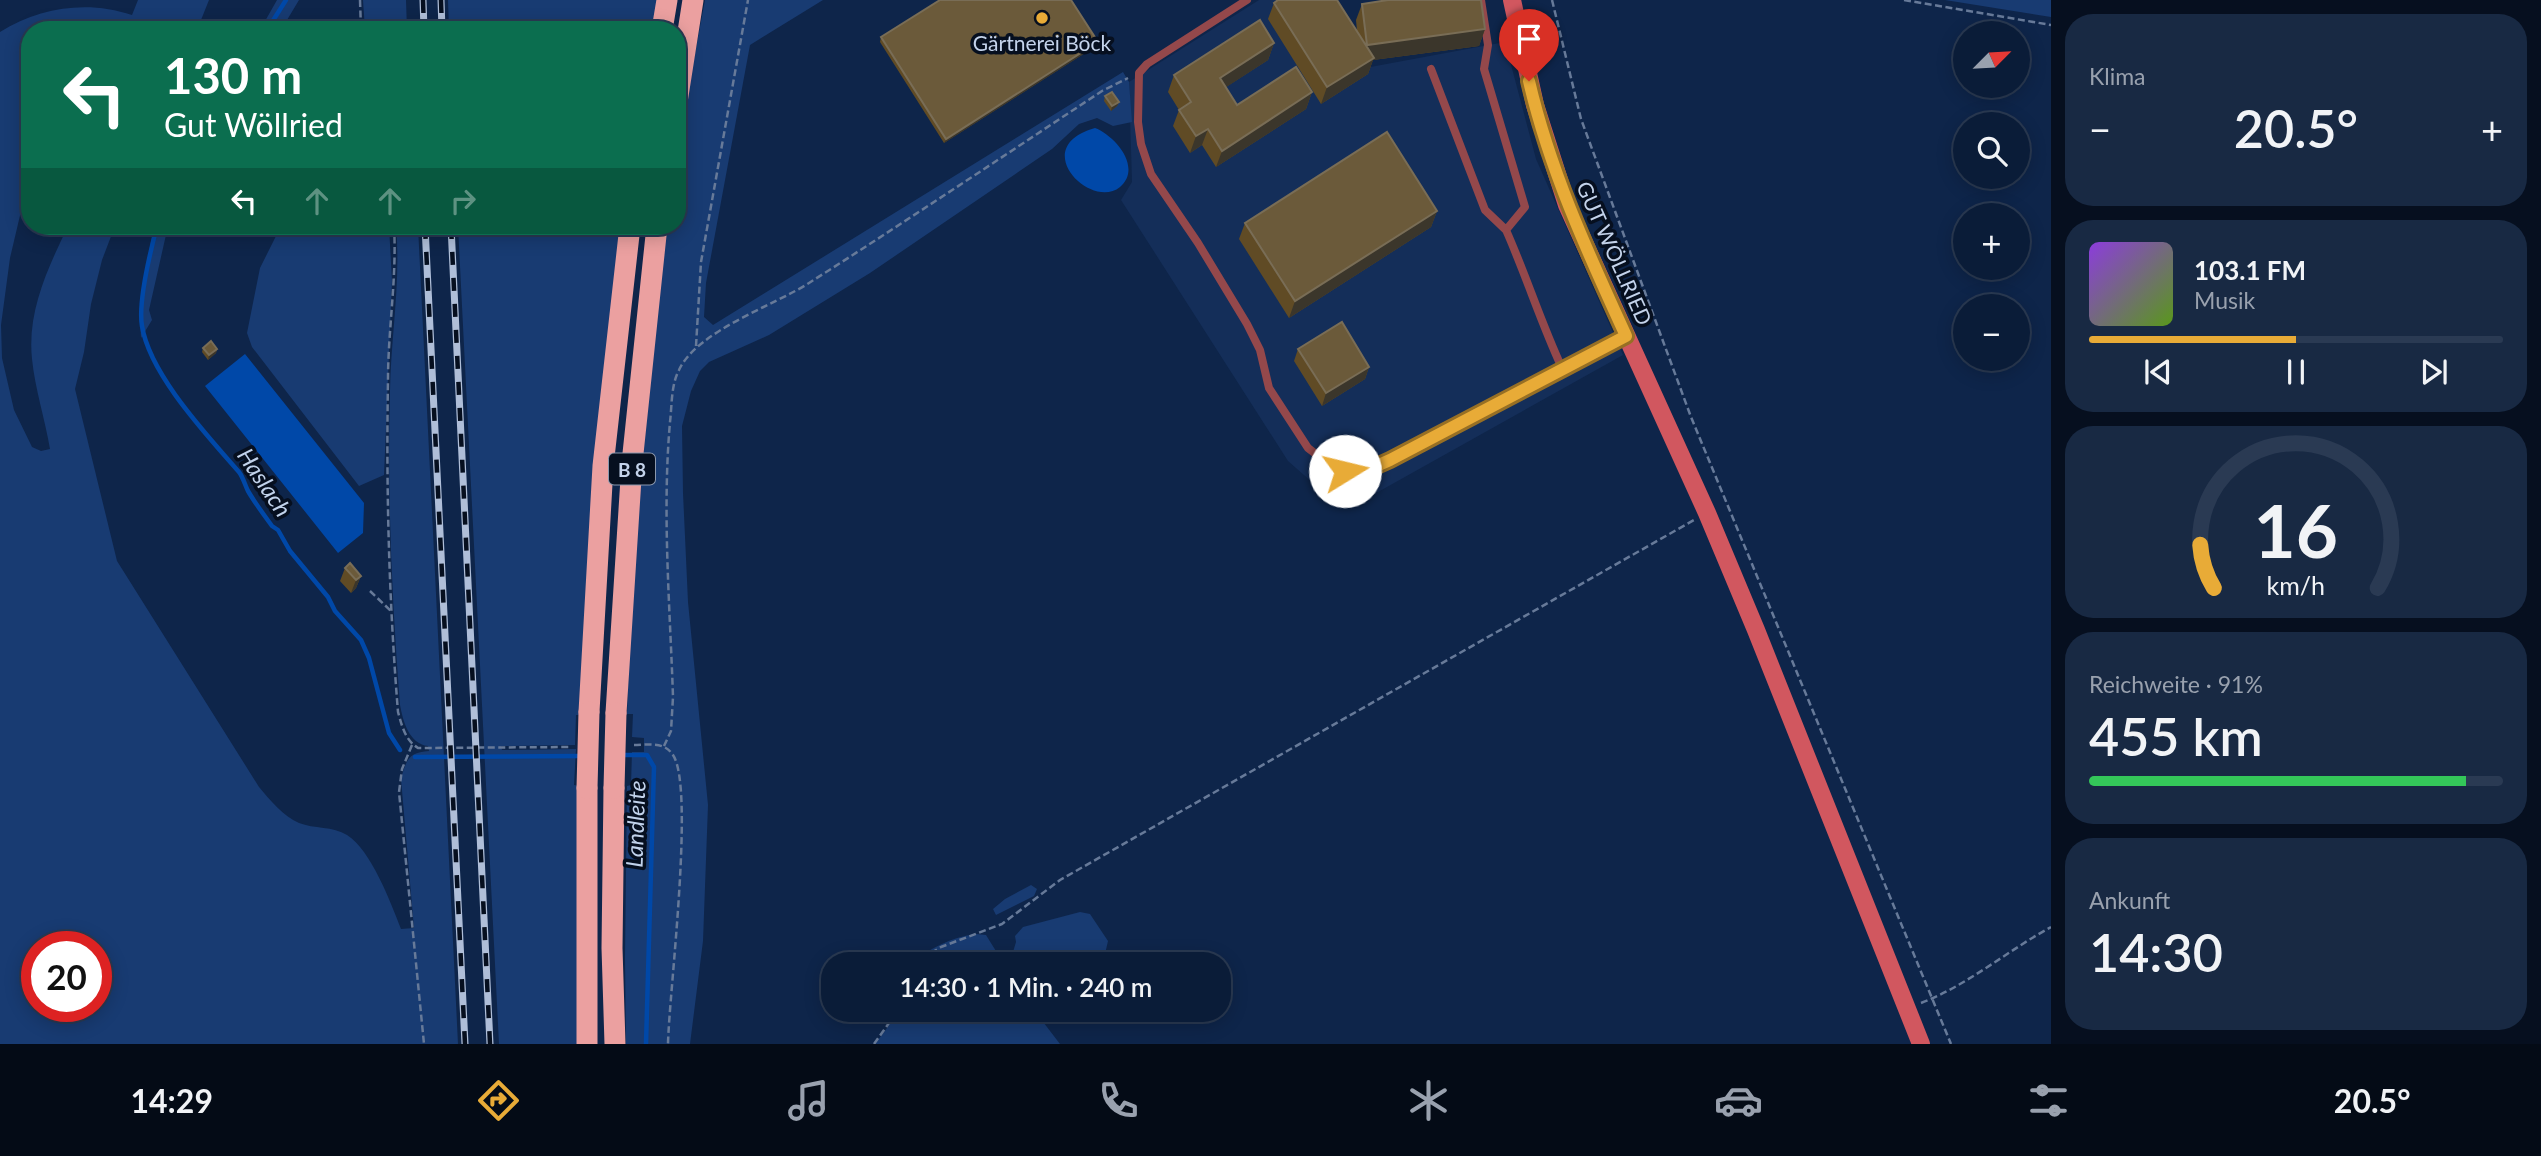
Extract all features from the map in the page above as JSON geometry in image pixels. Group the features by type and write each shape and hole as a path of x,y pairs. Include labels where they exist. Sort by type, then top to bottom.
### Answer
{"highway":[{"path":"664,21 667,0"},
{"path":"686,45 693,0"},
{"name":"B 8","path":"587,1044 589,712 603,466 629,235"},
{"name":"B 8","path":"615,1044 612,948 616,713 632,463 656,235"}],"street":[{"name":"GUT WÖLLRIED","path":"1512,0 1535,105 1567,205 1707,513 1921,1044"}],"lane":[{"path":"1247,0 1147,64 1139,73 1140,144 1151,174 1198,243 1247,324 1260,350 1269,388 1308,448 1334,468 1363,472 1626,336"},
{"path":"1481,0 1488,45 1484,69 1525,207 1506,230"},
{"path":"1431,69 1485,210 1506,230 1526,276 1545,332 1562,368"}],"path":[{"path":"360,0 361,21"},
{"path":"696,346 701,262 748,0"},
{"path":"1552,0 1581,118 1687,404 1951,1044"},
{"path":"1904,0 2051,25"},
{"path":"664,746 671,731 673,697 668,444 673,390 686,357 696,346 714,334 810,282 1102,91 1139,73"},
{"path":"394,235 395,276 388,375 387,444 391,612 401,725 412,744 418,748 577,747"},
{"path":"933,952 1002,924 1060,880 1707,513"},
{"path":"370,592 391,612"},
{"path":"412,744 400,779 399,792 424,1044"},
{"path":"630,745 664,746 676,762 681,808 668,1044"},
{"path":"1908,1008 1932,999 2051,927"},
{"path":"874,1044 889,1022"}],"shaded area":[{"path":"138,0 209,0 201,21 21,21 21,211 10,258 1,325 2,358 14,410 32,447 41,451 50,449 32,359 31,341 36,307 64,235 112,235 91,304 75,389 117,561 259,787 293,820 342,832 356,842 372,864 401,929 414,928 401,779 409,758 429,751 428,746 416,741 408,731 400,705 391,548 389,430 397,288 396,235 418,235 458,1044 0,1044 0,32 15,23 31,17 64,8 98,8 132,15"},
{"path":"277,0 299,0 286,21 265,21"},
{"path":"363,0 406,0 407,21 364,21"},
{"path":"448,0 663,0 659,21 449,21"},
{"path":"705,0 823,0 750,45 706,283 704,317 713,325 1123,72 1129,82 1132,122 1113,126 1097,118 1079,124 1052,149 870,273 769,335 709,362 700,371 691,391 682,426 688,602 708,805 703,941 690,1044 626,1044 627,786 631,785 632,752 644,752 644,738 632,737 633,714 627,714 633,554 665,235 686,235 686,101"},
{"path":"1259,0 1323,0 1365,68 1505,42 1536,159 1623,355 1378,492 1355,496 1331,493 1313,483 1288,461 1121,200 1132,182 1129,82"},
{"path":"1945,0 2051,0 2051,17"},
{"path":"1095,128 1117,144 1127,161 1126,179 1120,187 1108,192 1094,191 1081,184 1071,174 1065,161 1066,149 1075,137"},
{"path":"152,235 166,235 149,310 152,320 141,338 142,296"},
{"path":"276,235 389,235 392,281 384,475 359,486 252,347 247,333 260,268"},
{"path":"458,235 624,235 583,715 576,715 575,745 501,746 502,750 576,749 574,785 580,786 580,1044 499,1044"},
{"path":"245,354 364,503 363,533 338,553 205,386"},
{"path":"1031,885 1037,889 1034,896 996,915 993,909"},
{"path":"1080,912 1090,914 1108,941 1105,952 1013,952 1015,936 1023,927"},
{"path":"986,935 997,952 927,952 958,938"},
{"path":"1043,1022 1060,1044 875,1044 890,1024"}],"building":[{"path":"940,0 1071,0 1098,42 946,139 881,37"},
{"path":"1278,0 1337,0 1374,58 1327,87 1274,3"},
{"path":"1388,0 1481,0 1485,29 1367,45 1362,4"},
{"path":"1260,20 1274,43 1220,78 1237,105 1296,67 1312,92 1222,151 1208,129 1196,136 1179,110 1191,102 1174,75"},
{"path":"1112,92 1119,102 1112,106 1105,96"},
{"path":"1387,132 1437,211 1295,301 1245,223"},
{"path":"1342,322 1369,367 1326,393 1298,349"},
{"path":"211,341 217,349 209,355 203,348"},
{"path":"350,563 361,576 356,580 345,568"}],"waterway":[{"name":"Haslach","path":"273,21 286,0"},
{"name":"Haslach","path":"155,235 141,316 147,345 156,364 182,404 239,472 248,491 272,526 278,530 290,551 328,597 335,611 361,640 369,658 389,733 400,750"},
{"name":"Landleite","path":"621,755 647,755 654,767 646,1044"},
{"name":"Landleite","path":"415,757 580,756"}],"railway":[{"path":"423,0 424,21"},
{"path":"441,0 442,21"},
{"path":"425,235 465,1044"},
{"path":"451,235 490,1044"}],"place":[{"name":"Gärtnerei Böck","path":"1042,18"}],"route":[{"path":"1345,471 1363,472 1390,460 1626,336 1567,205 1529,81"}]}
